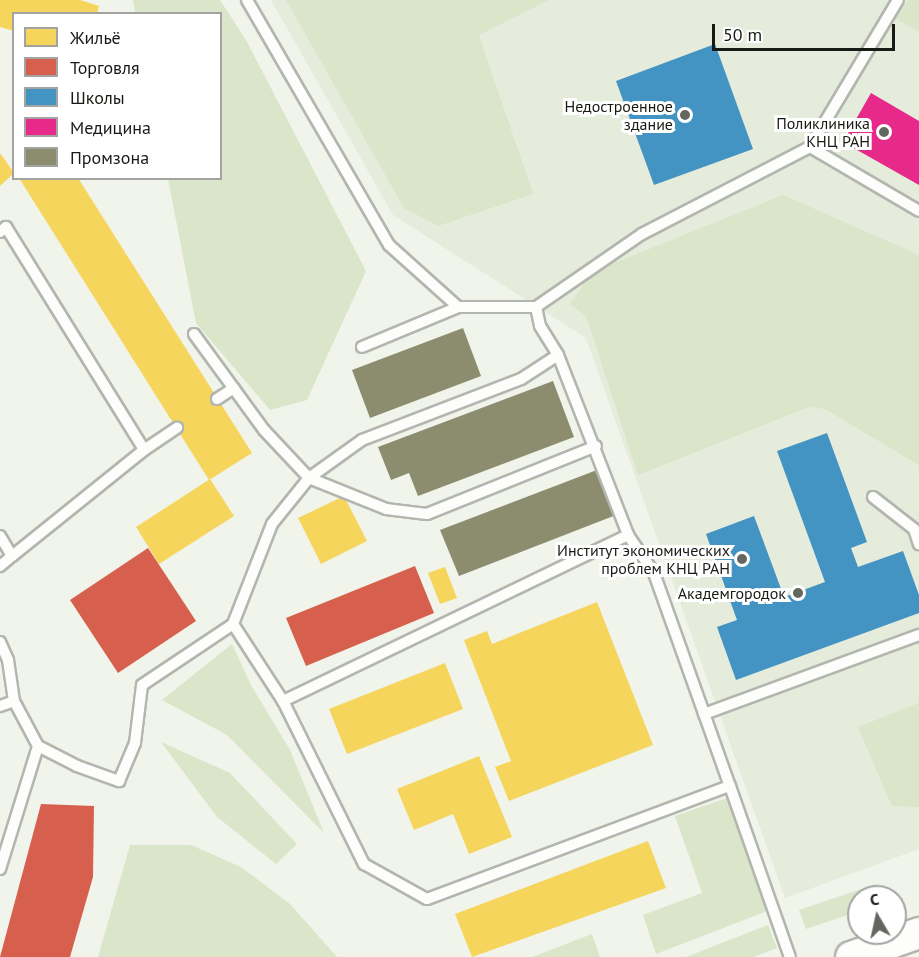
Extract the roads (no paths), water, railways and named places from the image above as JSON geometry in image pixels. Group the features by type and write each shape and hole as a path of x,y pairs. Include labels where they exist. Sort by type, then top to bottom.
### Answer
{"street":[{"path":"851,957 919,933"}],"lane":[{"path":"247,0 389,245 458,307"},
{"path":"362,347 458,307 536,307 642,234 810,147 898,0"},
{"path":"810,147 919,211"},
{"path":"0,232 6,227 144,450"},
{"path":"536,307 540,326 558,355 596,446 628,535 654,573 790,957"},
{"path":"194,334 264,430 309,478 386,509 427,514 596,446"},
{"path":"0,642 8,660 14,701 38,746 76,766 119,781 135,743 142,685 233,624 272,524 309,478 362,440 521,379 558,355"},
{"path":"217,399 234,388"},
{"path":"0,566 144,450 177,428"},
{"path":"873,497 914,529 919,544"},
{"path":"283,701 628,535"},
{"path":"0,536 12,556"},
{"path":"233,624 283,701 364,864 427,899 730,786"},
{"path":"704,714 919,635"},
{"path":"0,706 14,701"},
{"path":"0,869 38,746"}],"place":[{"name":"Недостроенное здание","path":"685,115"},
{"name":"Поликлиника КНЦ РАН","path":"884,132"},
{"name":"Институт экономических проблем КНЦ РАН","path":"742,559"},
{"name":"Академгородок","path":"798,593"}]}
